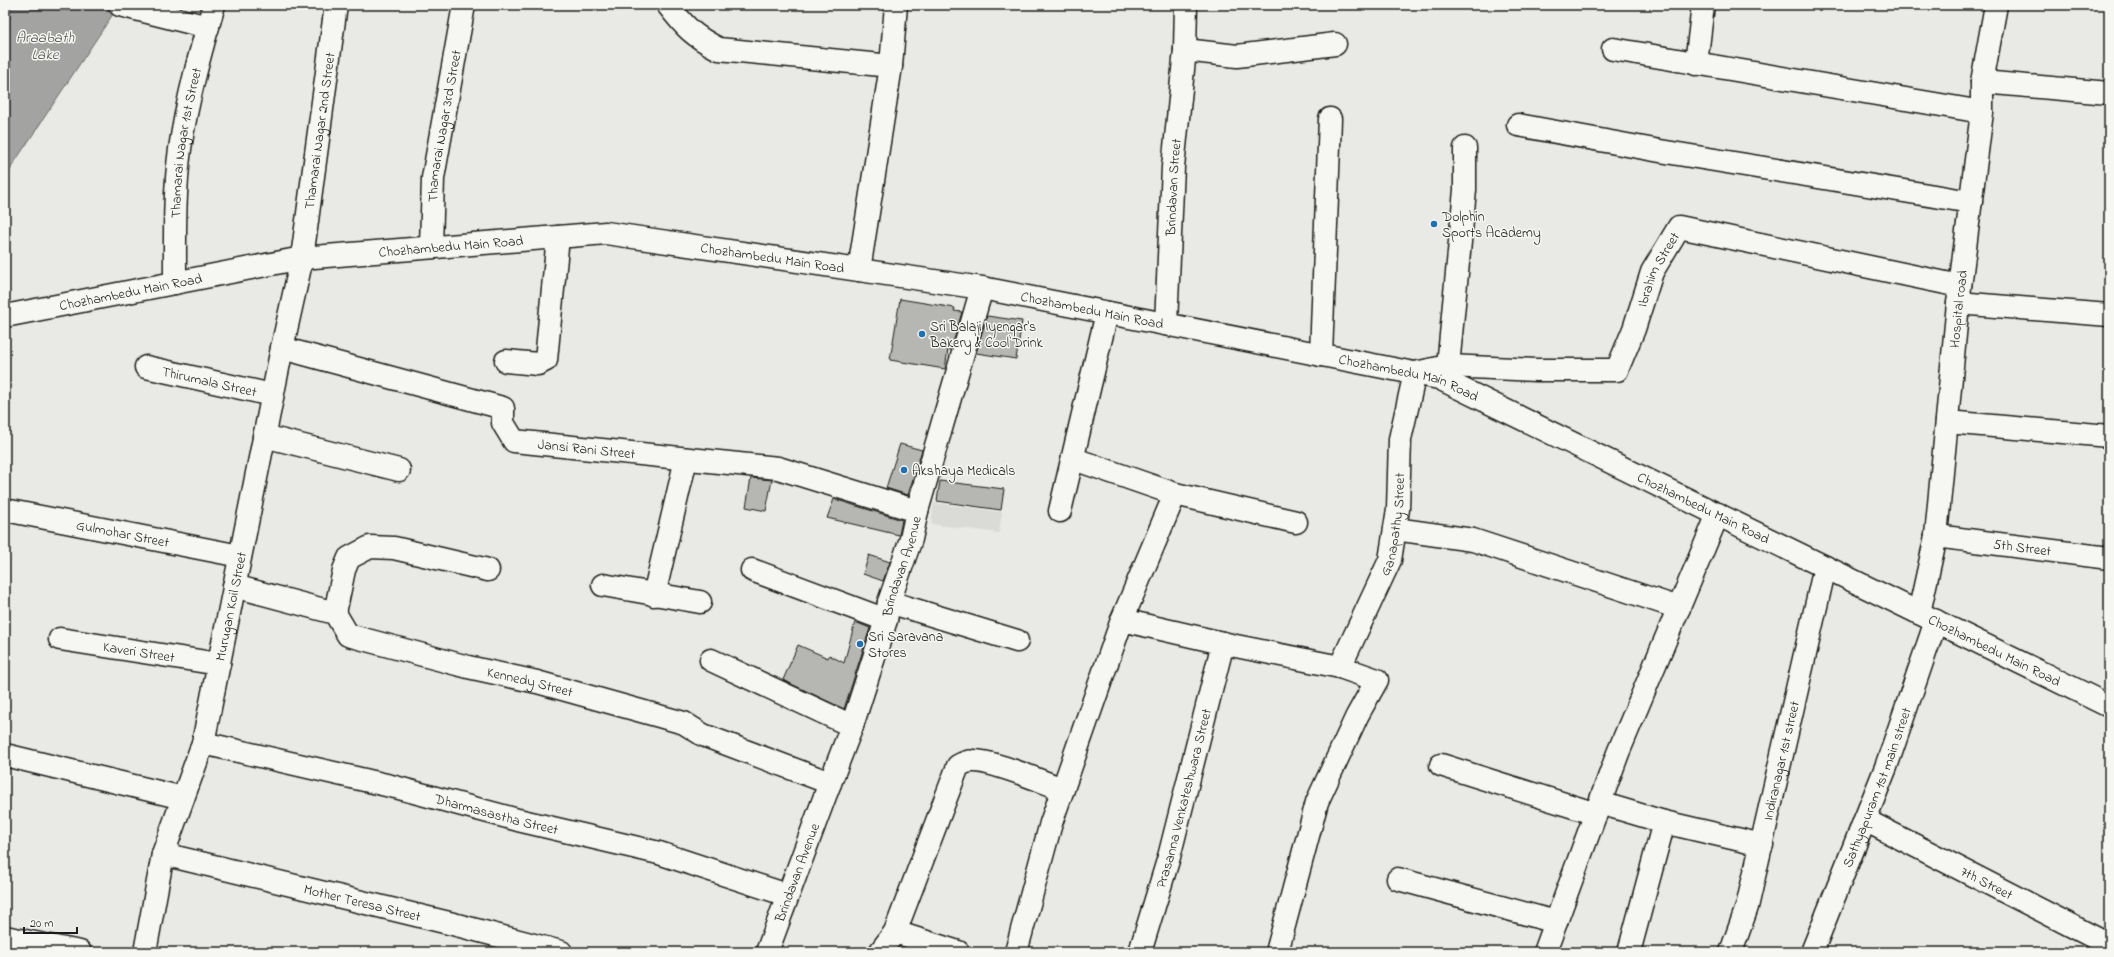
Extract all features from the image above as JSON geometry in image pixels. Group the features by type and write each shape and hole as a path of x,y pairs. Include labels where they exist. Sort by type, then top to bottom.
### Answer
{"street":[{"path":"120,5 208,28"},
{"name":"Thamarai Nagar 1st Street","path":"175,283 175,211 180,150 194,74 214,5"},
{"name":"Thamarai Nagar 2nd Street","path":"302,258 336,5"},
{"name":"Thamarai Nagar 3rd Street","path":"431,247 433,178 464,5"},
{"path":"668,5 681,22 699,39 719,49 891,66"},
{"path":"859,270 891,66 896,5"},
{"name":"Brindavan Street","path":"1166,324 1173,167 1185,50 1186,5"},
{"path":"1696,64 1703,5"},
{"name":"Hospital road","path":"1928,617 1959,294 1982,112 1982,82 1996,5"},
{"path":"1185,50 1237,56 1335,44"},
{"path":"1613,50 1982,112"},
{"path":"1982,82 2109,93"},
{"path":"1321,354 1330,119"},
{"path":"1518,125 1660,151 1845,180 1971,202"},
{"path":"1448,366 1465,190 1465,148"},
{"name":"Ibrahim Street","path":"1415,373 1448,366 1536,370 1617,370 1634,329 1652,272 1679,227 1959,294"},
{"name":"Chozhambedu Main Road","path":"5,316 302,258 606,233 982,288 1439,378 2109,706"},
{"path":"506,361 538,364 546,360 558,237"},
{"name":"Murugan Koil Street","path":"145,952 163,854 203,743 272,395 302,258"},
{"name":"Brindavan Avenue","path":"767,952 787,895 852,726 911,539 917,511 982,288"},
{"path":"1959,294 2109,315"},
{"path":"1060,511 1074,459 1107,313"},
{"name":"Jansi Rani Street","path":"282,348 504,408 503,423 514,441 778,468 917,511"},
{"name":"Thirumala Street","path":"146,367 272,395"},
{"name":"Ganapathy Street","path":"1340,667 1390,560 1398,509 1400,439 1415,373"},
{"path":"1947,422 2109,436"},
{"path":"264,436 399,470"},
{"path":"654,594 686,459"},
{"path":"1074,459 1175,494 1296,522"},
{"path":"1016,952 1051,823 1122,620 1175,494"},
{"name":"Gulmohar Street","path":"5,510 240,556"},
{"path":"1545,952 1618,753 1718,514"},
{"path":"1395,529 1473,540 1678,608"},
{"name":"5th Street","path":"1936,536 2109,558"},
{"path":"234,586 335,613 344,570 349,558 370,547 394,548 488,570"},
{"name":"Indiranagar 1st street","path":"1730,952 1747,907 1825,567"},
{"path":"752,570 888,611 1017,640"},
{"path":"603,585 700,602"},
{"name":"Kennedy Street","path":"335,613 348,635 461,666 537,682 684,723 703,735 830,783"},
{"name":"Sathyapuram 1st main street","path":"1812,952 1886,767 1928,617"},
{"path":"1122,620 1340,667 1377,680 1357,716 1318,802 1277,952"},
{"name":"Kaveri Street","path":"60,639 219,664"},
{"name":"Prasanna Venkateshwara Street","path":"1140,952 1169,856 1223,643"},
{"path":"711,660 852,726"},
{"name":"Dharmasastha Street","path":"203,743 396,787 518,820 659,853 787,895"},
{"path":"5,755 183,798"},
{"path":"880,952 895,932 958,766 966,761 974,760 1063,789"},
{"path":"1441,764 1598,808 1762,845"},
{"name":"7th Street","path":"1865,820 2109,945"},
{"path":"1629,952 1664,822"},
{"name":"Mother Teresa Street","path":"163,854 453,924 560,952"},
{"path":"1398,879 1556,922"},
{"path":"895,932 958,952"},
{"path":"5,937 80,952"}],"shaded area":[{"path":"934,503 1002,512 999,533 931,524"}],"water":[{"name":"Araabath Lake","path":"12,5 119,5 12,166 5,183 5,48"}],"building":[{"name":"Sri Balaji Iyengar's Bakery & Cool Drink","path":"900,299 955,308 954,311 962,312 951,350 948,349 945,369 890,360"},
{"path":"987,316 1022,321 1016,359 976,353"},
{"name":"Akshaya Medicals","path":"900,444 922,450 908,495 886,488"},
{"path":"751,478 772,480 766,511 746,507"},
{"path":"940,481 1004,489 1001,510 937,501"},
{"path":"834,499 902,520 899,535 827,518"},
{"path":"869,555 890,562 883,581 863,574"},
{"path":"855,622 870,628 844,709 783,680 798,645 828,658 829,655 844,663"}],"place":[{"name":"Dolphin Sports Academy","path":"1434,224"},
{"name":"Sri Balaji Iyengar's Bakery & Cool Drink","path":"922,334"},
{"name":"Akshaya Medicals","path":"904,470"},
{"name":"Sri Saravana Stores","path":"860,644"}]}
